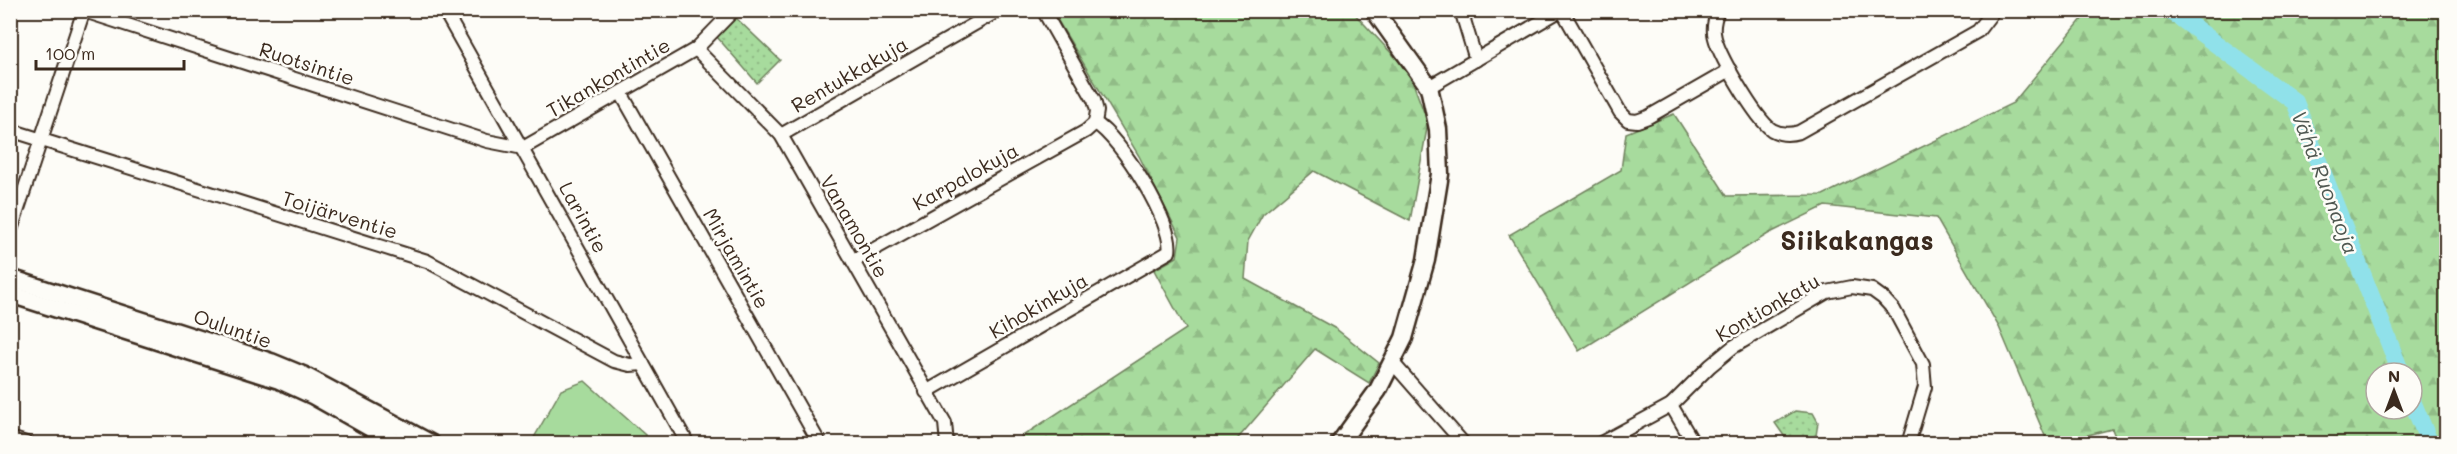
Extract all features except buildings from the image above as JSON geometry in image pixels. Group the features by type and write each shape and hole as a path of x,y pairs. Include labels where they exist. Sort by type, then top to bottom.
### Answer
{"main road":[{"path":"1339,444 1365,410 1393,363 1404,338 1431,237 1439,185 1438,129 1429,87 1374,10"},
{"name":"Ouluntie","path":"10,278 271,362 305,376 432,444"},
{"name":"Ouluntie","path":"10,294 279,380 314,396 399,444"}],"street":[{"name":"Larintie","path":"444,10 688,444"},
{"name":"Tikankontintie","path":"523,148 696,49 734,10"},
{"name":"Rentukkakuja","path":"781,135 999,10"},
{"path":"1043,10 1094,100 1097,111 1095,123"},
{"path":"1461,10 1476,60"},
{"path":"1429,87 1561,10 1620,112 1628,120 1637,121 1648,117 1730,70"},
{"path":"1718,10 1714,20 1714,32 1717,45 1730,70 1765,123 1778,133 1793,134 1977,31 1994,10"},
{"name":"Ruotsintie","path":"83,11 488,141 523,148"},
{"path":"10,233 83,11"},
{"name":"Vanamontie","path":"696,49 781,135 945,423 947,444"},
{"name":"Mirjamintie","path":"621,93 820,444"},
{"name":"Kihokinkuja","path":"926,392 1169,252 1168,234 1132,161 1110,134 1095,123"},
{"name":"Karpalokuja","path":"853,261 1086,131 1095,123"},
{"name":"Toijärventie","path":"10,130 427,261 614,361 630,365 643,364"},
{"name":"Kontionkatu","path":"1599,444 1671,405 1723,354 1827,292 1842,288 1868,288 1878,293 1894,310 1920,356 1925,370 1923,395 1908,444"},
{"path":"1393,363 1464,444"},
{"path":"1671,405 1695,444"},
{"path":"10,438 28,444"}],"green space":[{"path":"1052,11 1352,11 1409,72 1428,123 1410,221 1314,171 1263,214 1248,241 1245,279 1336,329 1379,363 1369,383 1315,349 1234,443 1018,444 1021,437 1186,329 1154,270 1177,257 1180,237 1139,156"},
{"path":"2079,11 2446,11 2446,443 2118,444 2112,429 2048,443 1999,327 1936,218 1825,206 1768,234 1579,351 1509,235 1621,170 1626,133 1674,114 1727,196 1823,195 2013,103 2083,18"},
{"path":"735,17 780,60 757,83 717,37"},
{"path":"585,381 654,443 531,443 561,390"},
{"path":"1795,411 1813,413 1818,422 1815,443 1789,443 1775,423"}],"waterway":[{"name":"Vähä Ruonaoja","path":"2170,10 2295,102 2396,361"},
{"name":"Vähä Ruonaoja","path":"2420,421 2430,444"}],"district":[{"name":"Siikakangas","path":"1857,240"}]}
